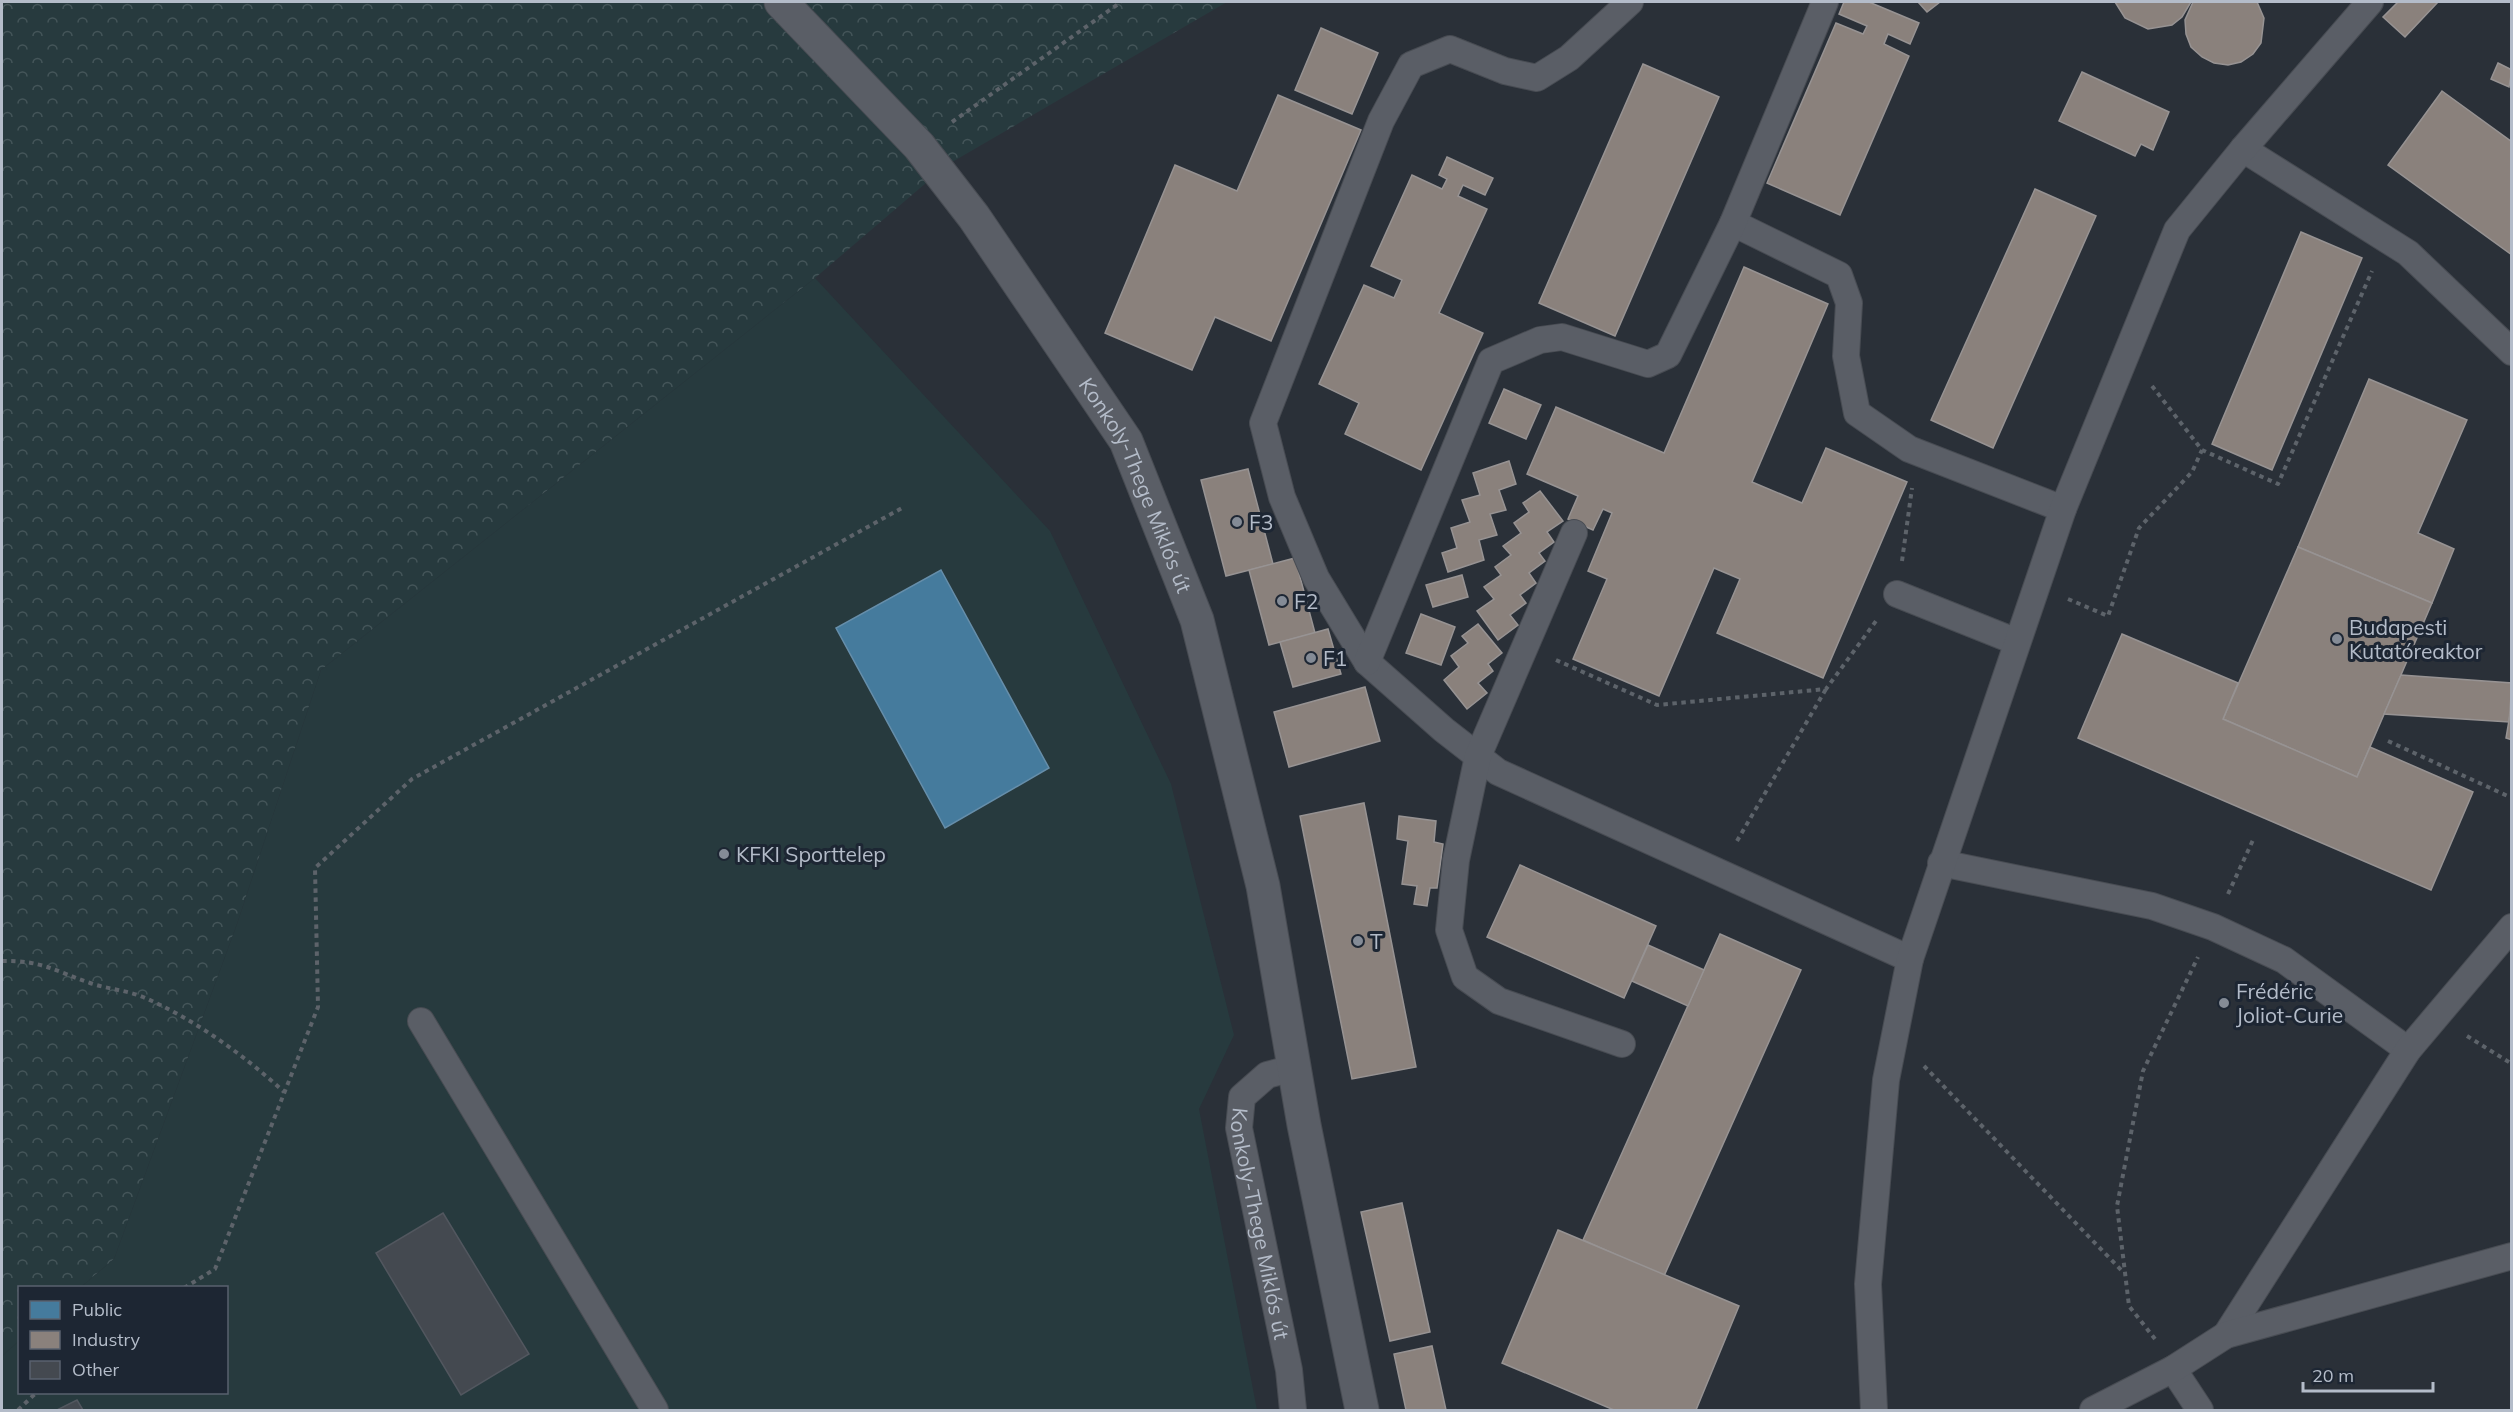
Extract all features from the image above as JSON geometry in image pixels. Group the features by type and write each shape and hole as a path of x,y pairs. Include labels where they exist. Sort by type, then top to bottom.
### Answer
{"street":[{"name":"Konkoly-Thege Miklós út","path":"781,2 920,146 974,217 1126,441 1197,620 1263,886 1292,1045 1293,1068 1362,1410"}],"lane":[{"path":"1630,2 1569,58 1537,78 1505,71 1450,49 1411,65 1381,121 1263,423 1282,497 1316,578 1366,662 1478,756 1508,776 1910,959"},
{"path":"1366,662 1491,361 1540,340 1562,337 1648,364 1668,355 1733,223 1825,2"},
{"path":"1874,1410 1868,1284 1886,1080 1910,959 2063,509 2178,230 2243,149 2370,2"},
{"path":"2243,149 2408,253 2511,352"},
{"path":"1733,223 1839,275 1849,303 1846,356 1857,413 1909,449 2063,509"},
{"path":"1574,533 1478,756 1456,860 1449,930 1466,977 1499,1001 1622,1044"},
{"path":"1897,594 2017,642"},
{"path":"1941,863 2152,906 2213,927 2284,960 2408,1050"},
{"path":"2226,1335 2408,1050 2511,927"},
{"path":"421,1021 656,1410"},
{"name":"Konkoly-Thege Miklós út","path":"1293,1068 1268,1076 1242,1096 1239,1128 1289,1370 1293,1410"},
{"path":"2093,1410 2173,1369 2226,1335 2511,1256"},
{"path":"2173,1369 2200,1410"}],"path":[{"path":"920,146 1121,2"},
{"path":"2127,352 2202,450 2278,484 2385,240"},
{"path":"1719,872 1826,689 1897,594 1912,491 1909,449"},
{"path":"2036,586 2108,615 2139,528 2192,472 2202,450"},
{"path":"186,1286 215,1269 318,1007 315,868 412,779 902,508"},
{"path":"1525,646 1657,705 1826,689"},
{"path":"2388,741 2511,798"},
{"path":"2173,1369 2157,1342 2129,1306 2116,1206 2143,1071 2253,840"},
{"path":"2,961 49,965 88,983 141,996 165,1007 263,1073 284,1092"},
{"path":"2458,1029 2511,1064"},
{"path":"1895,1035 1963,1109 2123,1272"},
{"path":"18,1410 35,1394"}],"green space":[{"path":"2,2 1227,2 947,165 815,278 321,670 237,924 114,1259 82,1286 18,1286 18,1342 2,1356"},
{"name":"KFKI Sporttelep","path":"815,278 1050,531 1171,784 1234,1035 1199,1109 1257,1410 2,1410 2,1356 18,1342 18,1394 228,1394 228,1286 82,1286 114,1259 237,924 321,670"}],"building: Public":[{"path":"941,570 1049,768 945,828 836,628"}],"building: Industry":[{"path":"1844,2 1869,2 1919,23 1910,44 1888,34 1884,44 1909,56 1840,215 1767,183 1836,23 1863,34 1867,26 1839,14"},
{"path":"1918,2 1940,2 1927,12"},
{"path":"2115,2 2191,2 2182,17 2172,25 2148,29 2125,18"},
{"path":"2193,2 2257,2 2264,18 2261,43 2253,54 2241,62 2228,65 2214,63 2202,57 2191,47 2186,34 2185,20"},
{"path":"2398,2 2438,2 2405,37 2383,17"},
{"path":"1321,28 1378,53 1352,114 1295,90"},
{"path":"2498,63 2512,70 2509,87 2491,79"},
{"path":"1643,64 1719,97 1615,336 1539,303"},
{"path":"2082,72 2169,112 2153,150 2141,144 2135,156 2059,121"},
{"path":"2442,91 2512,142 2512,255 2388,165"},
{"path":"1278,95 1361,130 1271,341 1215,317 1192,370 1105,333 1175,165 1237,191"},
{"path":"1447,157 1493,178 1485,195 1463,185 1458,196 1487,209 1439,313 1483,333 1421,470 1345,434 1359,403 1319,384 1364,285 1394,298 1402,280 1371,266 1412,175 1442,189 1447,179 1439,175"},
{"path":"2035,189 2096,216 1993,448 1931,420"},
{"path":"2301,232 2362,258 2272,470 2212,444"},
{"path":"1744,267 1828,304 1752,482 1802,503 1826,448 1907,482 1823,678 1717,633 1740,579 1714,568 1659,696 1573,659 1607,579 1588,571 1612,513 1603,509 1593,530 1568,519 1578,496 1527,474 1556,407 1664,453"},
{"path":"2369,379 2467,420 2418,533 2454,549 2432,603 2298,547"},
{"path":"1504,389 1541,405 1526,439 1489,423"},
{"path":"1509,461 1516,484 1499,490 1506,510 1490,514 1497,535 1479,540 1484,560 1448,572 1442,553 1457,548 1451,528 1470,522 1462,500 1480,495 1473,473"},
{"name":"F3","path":"1248,469 1273,564 1226,576 1201,480"},
{"path":"1540,491 1563,521 1547,532 1554,542 1539,553 1545,561 1529,573 1536,583 1520,595 1526,603 1510,615 1518,625 1498,640 1477,611 1494,599 1484,587 1501,575 1495,567 1511,555 1503,546 1521,533 1514,523 1529,512 1523,503"},
{"name":"Budapesti Kutatóreaktor","path":"2298,547 2432,603 2357,777 2223,719"},
{"name":"F2","path":"1295,558 1315,633 1269,645 1249,570"},
{"path":"1462,575 1468,597 1433,607 1426,585"},
{"path":"1421,614 1455,627 1441,665 1406,653"},
{"path":"1478,624 1502,653 1488,664 1493,671 1478,683 1487,693 1467,709 1444,680 1459,667 1451,656 1468,643 1462,636"},
{"name":"F1","path":"1328,629 1341,674 1293,687 1280,642"},
{"path":"2122,634 2238,683 2223,719 2357,777 2370,747 2473,792 2431,890 2078,738"},
{"path":"2401,675 2512,683 2509,722 2384,714"},
{"path":"1365,687 1380,741 1289,767 1274,712"},
{"path":"2512,703 2512,740 2506,738"},
{"name":"T","path":"1364,803 1416,1067 1352,1079 1300,816"},
{"path":"1399,816 1436,821 1434,842 1443,844 1437,888 1430,888 1427,906 1414,904 1417,886 1402,884 1408,841 1397,839"},
{"path":"1520,865 1656,926 1624,998 1487,937"},
{"path":"1720,934 1801,970 1664,1276 1583,1240"},
{"path":"1648,945 1704,970 1688,1006 1632,981"},
{"path":"1402,1203 1430,1332 1390,1341 1361,1212"},
{"path":"1558,1230 1739,1306 1696,1410 1614,1410 1502,1363"},
{"path":"1432,1346 1446,1410 1406,1410 1394,1354"}],"building: Other":[{"path":"443,1213 529,1354 461,1395 376,1253"},
{"path":"77,1400 83,1410 57,1410"}],"place":[{"name":"F3","path":"1237,522"},
{"name":"F2","path":"1282,601"},
{"name":"Budapesti Kutatóreaktor","path":"2337,639"},
{"name":"F1","path":"1311,658"},
{"name":"KFKI Sporttelep","path":"724,854"},
{"name":"T","path":"1358,941"},
{"name":"Frédéric Joliot-Curie","path":"2224,1003"}]}
